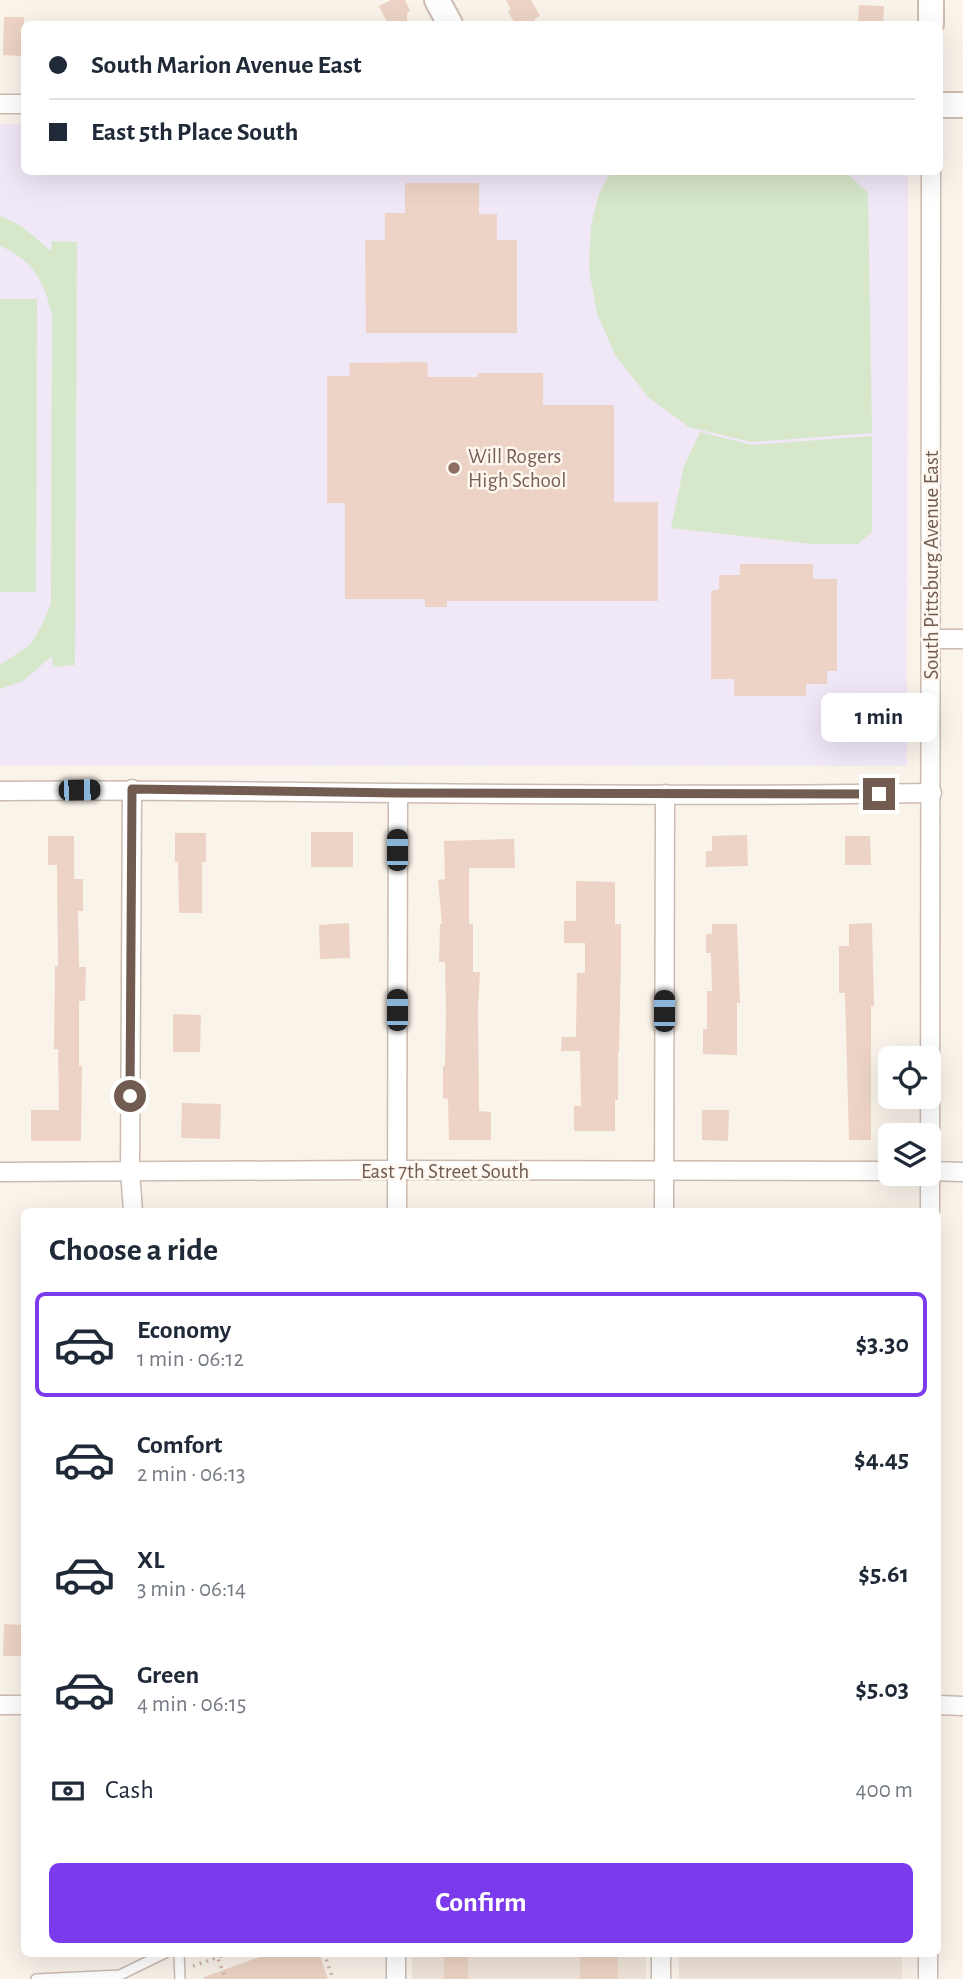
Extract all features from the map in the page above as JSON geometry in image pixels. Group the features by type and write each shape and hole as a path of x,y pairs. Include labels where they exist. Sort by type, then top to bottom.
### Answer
{"street":[{"path":"438,0 448,21"},
{"path":"931,0 931,21"},
{"path":"0,104 21,104"},
{"path":"943,105 963,105"},
{"name":"South Pittsburg Avenue East","path":"930,1123 931,175"},
{"path":"932,639 963,639"},
{"path":"0,791 132,789 398,793 932,793"},
{"path":"132,789 130,1171 133,1208"},
{"path":"397,1208 398,793"},
{"path":"664,1208 665,794"},
{"name":"East 7th Street South","path":"0,1172 878,1171"},
{"path":"941,1171 963,1172"},
{"name":"South Pittsburg Avenue East","path":"930,1186 930,1208"},
{"path":"0,1705 21,1705"},
{"path":"941,1705 963,1706"},
{"path":"396,1957 396,1979"},
{"path":"661,1957 661,1979"},
{"path":"928,1957 928,1979"}],"lane":[{"path":"36,1979 120,1975 157,1957"},
{"path":"179,1957 180,1979"}],"path":[{"path":"193,1966 213,1957"},
{"path":"218,1957 224,1975"},
{"path":"325,1957 333,1979"}],"shaded area":[{"name":"Will Rogers High School","path":"0,124 21,124 21,175 908,175 907,766 0,765"},
{"path":"412,1957 646,1957 646,1979 412,1979"},
{"path":"679,1957 902,1957 902,1979 679,1979"}],"green space":[{"path":"609,175 849,175 868,193 872,433 751,442 689,427 648,397 615,355 597,313 589,270 591,225 599,194"},
{"path":"0,216 20,225 51,251 52,241 77,242 75,665 53,667 52,656 23,681 0,689 0,665 30,645 51,604 52,315 41,282 29,265 0,246"},
{"path":"0,299 37,299 36,592 0,592"},
{"path":"700,432 752,445 872,436 872,532 858,544 813,544 671,528 684,466"}],"building":[{"path":"391,0 405,0 410,11 407,13 407,21 386,21 379,6"},
{"path":"506,0 531,0 540,16 534,19 535,21 513,21 508,11 511,9"},
{"path":"859,5 884,6 883,21 858,21"},
{"path":"4,17 24,17 24,21 21,21 21,56 3,55"},
{"path":"405,183 479,183 479,214 497,214 497,240 517,240 517,333 366,333 365,240 385,240 385,213 405,213"},
{"path":"427,362 428,377 478,377 478,373 543,373 543,405 614,405 614,502 658,502 658,601 447,601 447,607 425,607 425,599 345,599 345,503 327,503 327,376 350,376 349,363"},
{"path":"740,564 813,564 813,579 837,579 837,671 827,671 827,684 806,684 806,696 734,696 734,679 711,679 711,591 719,589 719,575 740,575"},
{"path":"311,832 353,832 353,867 311,867"},
{"path":"175,833 206,833 206,862 202,862 202,913 179,913"},
{"path":"747,835 748,866 706,867 706,851 712,851 712,836"},
{"path":"48,836 74,836 74,879 83,879 83,911 78,911 79,967 86,967 85,1001 79,1001 81,1141 31,1141 31,1110 59,1110 58,1049 54,1049 55,966 58,966 57,865 48,865"},
{"path":"845,836 870,836 871,865 845,865"},
{"path":"514,839 515,868 469,868 469,924 473,924 473,972 480,972 479,1111 491,1112 491,1140 449,1140 448,1099 443,1098 445,962 439,962 442,924 438,880 445,879 444,841"},
{"path":"576,881 615,882 615,924 621,924 621,960 615,1131 574,1131 574,1106 581,1106 580,1051 561,1051 562,1037 576,1037 577,973 585,973 585,943 564,943 564,921 576,921"},
{"path":"349,923 350,958 320,959 319,925"},
{"path":"872,923 874,1006 871,1006 871,1140 849,1140 845,993 839,993 839,946 849,946 849,924"},
{"path":"712,924 737,924 740,1003 737,1003 737,1055 703,1054 703,1029 707,1029 707,991 712,991 711,953 706,953 706,934 712,934"},
{"path":"173,1014 201,1015 200,1052 173,1052"},
{"path":"182,1103 221,1104 220,1139 181,1138"},
{"path":"702,1110 729,1110 728,1141 702,1140"},
{"path":"4,1624 21,1625 21,1656 3,1656"},
{"path":"260,1957 320,1957 328,1979 204,1979"},
{"path":"444,1957 468,1957 468,1979 444,1979"},
{"path":"580,1957 618,1957 618,1979 580,1979"}],"place":[{"name":"Will Rogers High School","path":"454,468"}],"route":[{"path":"130,1096 132,789 398,793 879,794"}]}
